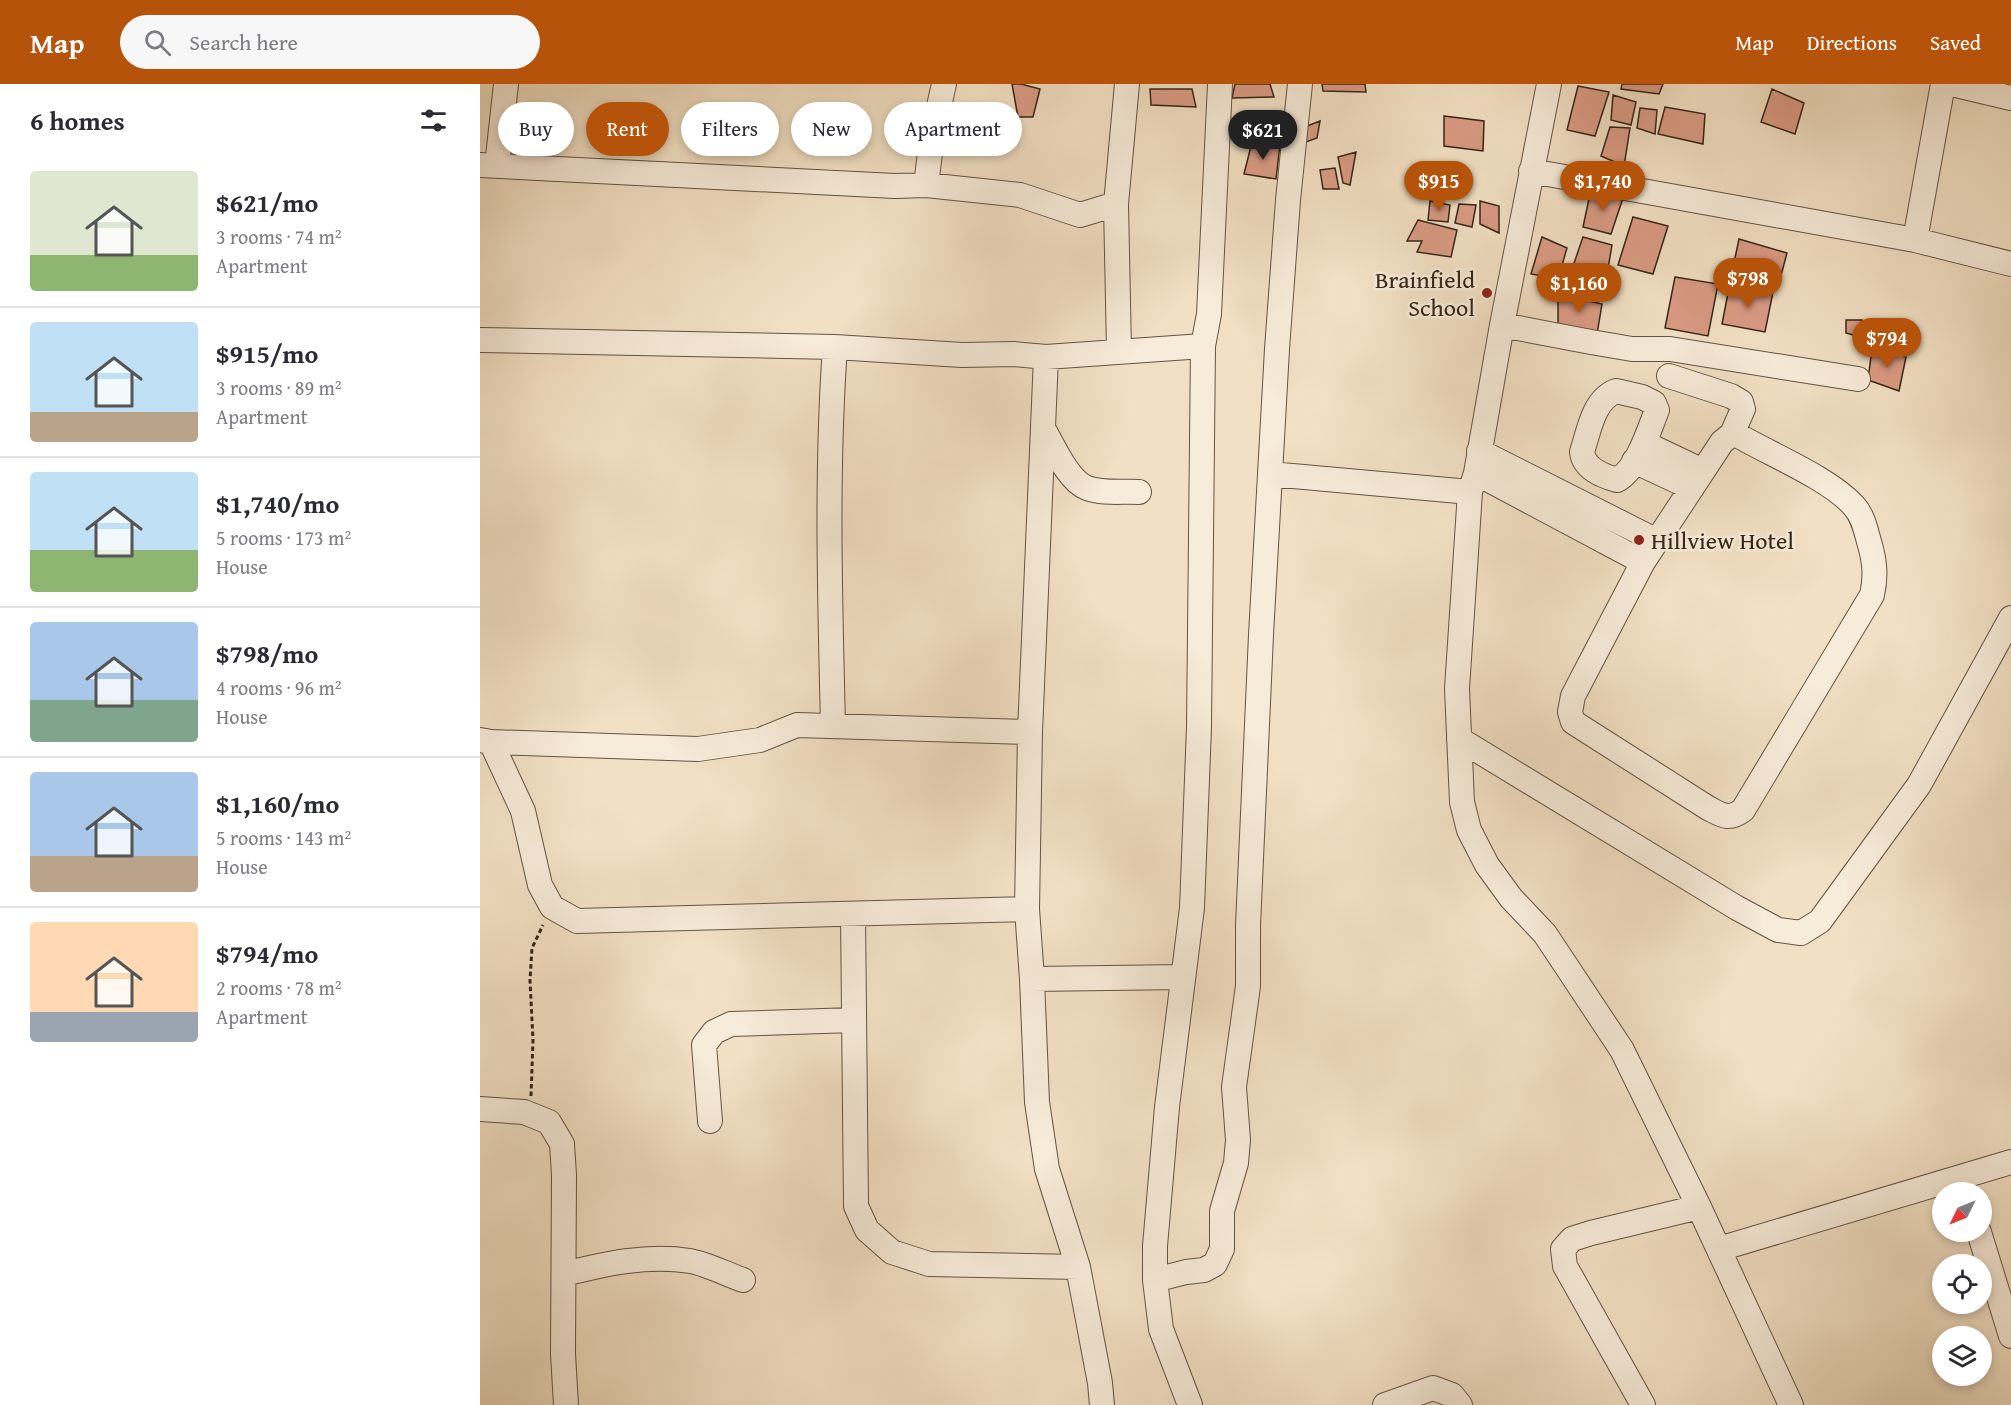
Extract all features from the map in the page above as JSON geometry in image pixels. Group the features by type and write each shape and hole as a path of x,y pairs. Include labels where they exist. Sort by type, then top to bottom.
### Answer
{"street":[{"path":"506,84 489,165 895,186 926,185 1020,195 1080,215 1116,204"},
{"path":"926,185 932,137 944,84"},
{"path":"1119,351 1116,204 1127,84"},
{"path":"1190,1405 1161,1329 1155,1281 1155,1246 1167,1107 1192,908 1199,727 1203,346 1209,314 1220,84"},
{"path":"1155,1281 1186,1272 1204,1270 1215,1264 1222,1249 1222,1211 1236,1163 1238,1140 1234,1087 1248,986 1248,926 1270,474 1288,200 1300,84"},
{"path":"1549,84 1475,472 1457,689 1462,802 1469,830 1487,865 1511,898 1545,934 1622,1050 1719,1249 1791,1405"},
{"path":"1915,240 1942,84"},
{"path":"1952,84 2011,98"},
{"path":"1532,171 1915,240 2011,264"},
{"path":"1502,325 1632,349 1670,349 1858,379"},
{"path":"480,340 835,347 962,355 1014,354 1046,357 1203,346"},
{"path":"833,725 828,496 830,413 835,347"},
{"path":"1046,357 1030,732 1027,909 1037,1102 1047,1168 1078,1267 1102,1405"},
{"path":"1669,376 1731,396 1741,402 1743,410 1732,434 1722,442 1643,562 1573,696 1570,716 1573,722 1596,738 1723,816 1734,816 1743,810 1872,595 1876,579 1869,540 1855,507 1831,487 1732,434"},
{"path":"1043,428 1073,478 1086,488 1099,491 1139,492"},
{"path":"1639,452 1697,479"},
{"path":"1270,474 1475,472 1657,541"},
{"path":"1475,472 1643,562"},
{"path":"1459,739 1737,908 1778,930 1801,933 1820,921 1919,784 2011,618"},
{"path":"486,741 698,749 760,740 797,725 1030,732"},
{"path":"486,741 524,812 540,885 552,907 577,921 1027,909"},
{"path":"853,914 856,1206 867,1230 892,1252 929,1264 1078,1267"},
{"path":"1032,979 1183,977"},
{"path":"710,1121 704,1045 714,1032 731,1024 854,1020"},
{"path":"480,1109 524,1112 549,1122 562,1144 563,1354 566,1405"},
{"path":"1968,1182 2011,1162"},
{"path":"1719,1249 1932,1192"},
{"path":"1643,1405 1564,1266 1563,1249 1572,1239 1591,1233 1699,1207"},
{"path":"1981,1242 2011,1336"},
{"path":"1155,1246 1186,1272"},
{"path":"564,1274 609,1263 659,1258 692,1262 743,1280"},
{"path":"1385,1405 1433,1388 1452,1395 1460,1405"}],"path":[{"path":"524,1112 531,1099 532,948 552,907"}],"building":[{"path":"1012,84 1040,89 1033,117 1022,117 1022,102 1015,102"},
{"path":"1235,84 1270,84 1274,97 1232,98"},
{"path":"1322,84 1365,84 1366,92 1323,91"},
{"path":"1622,84 1663,84 1659,94 1621,89"},
{"path":"1578,86 1609,92 1595,136 1567,130"},
{"path":"1150,89 1192,89 1196,107 1151,105"},
{"path":"1772,89 1804,103 1795,134 1761,122"},
{"path":"1613,95 1636,102 1631,125 1611,120"},
{"path":"1665,107 1705,114 1703,144 1658,134"},
{"path":"1640,108 1657,110 1655,134 1637,128"},
{"path":"1444,116 1484,121 1483,151 1444,146"},
{"path":"1320,121 1317,138 1306,142 1307,126"},
{"path":"1610,127 1630,128 1624,166 1601,156"},
{"path":"1280,144 1276,179 1244,174 1251,146"},
{"path":"1356,152 1350,185 1343,183 1338,157"},
{"path":"1335,168 1339,189 1323,189 1320,170"},
{"path":"1590,194 1624,195 1611,234 1583,227"},
{"path":"1430,201 1450,205 1448,222 1428,220"},
{"path":"1480,201 1499,206 1499,233 1480,224"},
{"path":"1459,204 1476,205 1472,227 1455,223"},
{"path":"1633,217 1668,226 1653,274 1618,265"},
{"path":"1418,220 1457,230 1451,257 1417,252 1422,241 1407,241"},
{"path":"1542,237 1567,248 1558,279 1531,274"},
{"path":"1583,237 1612,245 1605,286 1570,275"},
{"path":"1739,239 1787,253 1779,283 1731,277"},
{"path":"1675,277 1718,284 1708,336 1665,328"},
{"path":"1729,288 1773,292 1765,332 1722,324"},
{"path":"1558,294 1602,304 1597,334 1558,326"},
{"path":"1846,320 1862,320 1860,337 1846,333"},
{"path":"1872,349 1906,357 1899,391 1868,380"}],"place":[{"name":"Brainfield School","path":"1487,293"},
{"name":"Hillview Hotel","path":"1639,540"}]}
